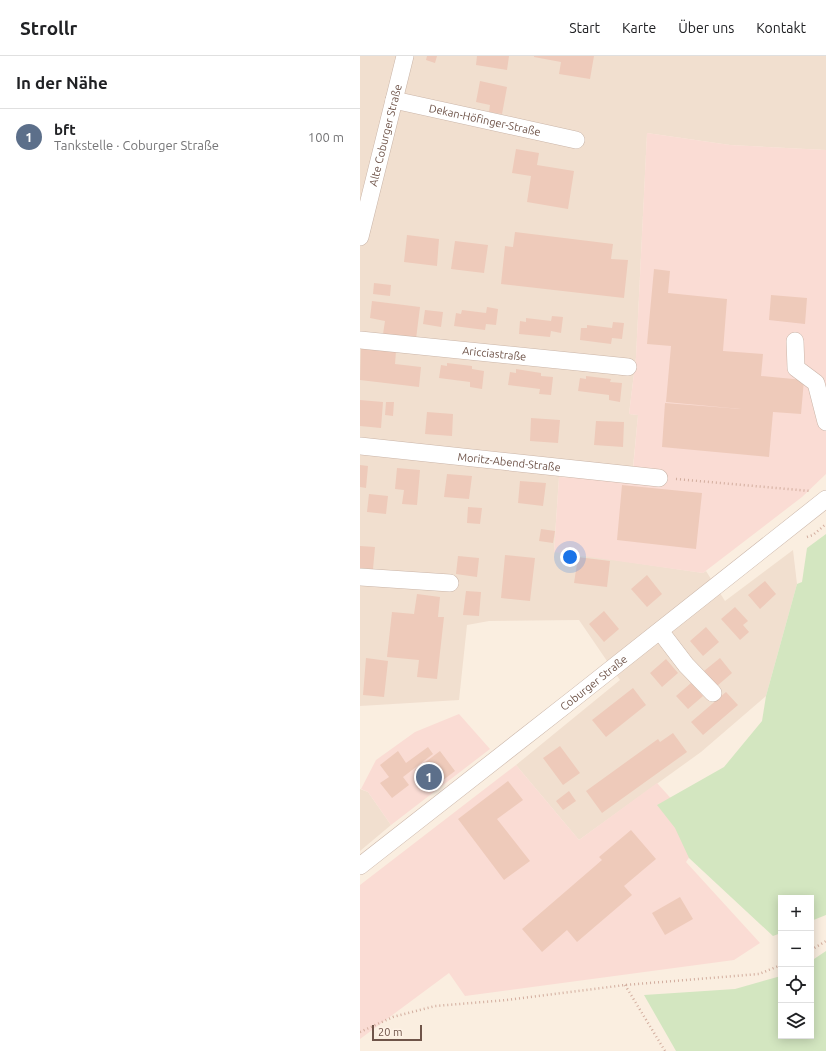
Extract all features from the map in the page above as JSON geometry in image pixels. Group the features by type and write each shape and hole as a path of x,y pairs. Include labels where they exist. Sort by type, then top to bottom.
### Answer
{"street":[{"name":"Alte Coburger Straße","path":"360,237 405,56"},
{"name":"Dekan-Höfinger-Straße","path":"394,100 576,140"},
{"name":"Aricciastraße","path":"360,340 628,367"},
{"path":"795,341 796,368 816,383 826,422"},
{"name":"Moritz-Abend-Straße","path":"360,446 659,478"},
{"name":"Coburger Straße","path":"360,866 826,499"},
{"path":"360,577 450,583"},
{"path":"660,631 686,665 713,694"}],"path":[{"path":"659,478 810,491"},
{"path":"814,948 826,941"},
{"path":"360,1032 393,1017 435,1006 507,1000 625,985 759,974 778,966"},
{"path":"625,985 665,1051"}],"shaded area":[{"path":"360,56 826,56 826,150 730,145 647,133 636,357 629,414 638,415 633,467 565,460 559,477 554,551 703,573 706,571 725,601 793,550 797,584 766,696 701,752 579,840 516,765 620,680 579,620 489,621 467,625 459,700 360,706"},
{"path":"647,133 730,145 826,150 826,474 802,497 703,573 554,552 559,477 632,480 638,415 629,414 636,357"},
{"path":"459,714 490,749 391,825 368,792 361,789 376,760 415,732"},
{"path":"516,765 579,840 657,783 704,835 686,862 760,943 734,960 465,996 449,973 360,1039 360,885"},
{"path":"360,789 368,792 391,825 360,851"}],"green space":[{"path":"826,534 826,915 814,920 814,895 778,895 778,934 773,936 689,858 675,828 657,805 724,767 762,721 766,696 797,584 802,582 807,548"},
{"path":"826,951 826,1051 676,1051 644,995 735,989 778,977 778,1039 814,1039 814,959"}],"building":[{"path":"427,56 437,56 435,63 426,60"},
{"path":"477,56 509,56 507,70 476,65"},
{"path":"534,56 594,56 590,79 559,74 561,62"},
{"path":"480,81 507,87 502,114 489,112 490,105 476,102"},
{"path":"516,149 539,153 537,165 574,171 568,209 527,202 531,176 512,173"},
{"path":"515,232 613,244 611,259 628,260 624,298 501,284 505,246 513,247"},
{"path":"407,235 439,239 437,266 404,262"},
{"path":"455,241 488,245 484,273 451,269"},
{"path":"654,269 670,271 668,293 727,299 723,351 763,354 761,376 804,380 801,414 773,412 769,457 662,447 665,403 741,409 666,402 671,346 647,344"},
{"path":"374,283 391,285 390,296 373,294"},
{"path":"771,295 807,298 805,324 769,320"},
{"path":"372,301 420,307 416,339 383,334 385,321 370,318"},
{"path":"487,307 498,309 496,325 486,324 485,330 454,326 456,313 461,314 462,310 486,313"},
{"path":"425,310 443,312 441,327 423,324"},
{"path":"552,316 563,317 561,333 551,331 550,337 519,334 520,321 526,322 526,318 551,321"},
{"path":"613,322 624,323 622,339 612,338 611,344 580,340 581,328 587,328 587,325 612,328"},
{"path":"361,347 396,351 395,364 421,367 419,387 360,380"},
{"path":"447,363 472,366 472,369 484,371 482,389 470,387 470,382 439,378 441,365 447,366"},
{"path":"516,369 541,373 541,376 553,377 551,395 539,394 540,389 508,385 510,372 516,373"},
{"path":"586,376 611,379 610,382 622,383 620,402 609,400 609,395 578,391 580,378 586,379"},
{"path":"360,400 383,402 381,428 360,426"},
{"path":"386,402 394,402 393,416 385,415"},
{"path":"427,412 453,414 452,436 425,434"},
{"path":"531,418 560,420 558,443 530,441"},
{"path":"596,421 624,422 623,447 594,445"},
{"path":"360,465 368,466 366,488 360,487"},
{"path":"397,468 420,470 417,505 402,504 404,490 395,489"},
{"path":"447,474 472,476 469,499 444,497"},
{"path":"520,481 546,483 543,506 518,503"},
{"path":"622,485 702,493 696,549 617,540"},
{"path":"369,494 388,496 386,514 367,512"},
{"path":"468,507 482,508 480,524 467,523"},
{"path":"541,529 555,531 553,543 539,541"},
{"path":"360,546 375,547 373,569 360,568"},
{"path":"505,555 535,558 530,601 501,598"},
{"path":"458,556 479,558 477,577 456,574"},
{"path":"578,557 610,561 607,587 574,583"},
{"path":"647,575 662,594 647,607 631,589"},
{"path":"765,581 776,594 760,609 748,595"},
{"path":"466,591 481,592 479,616 463,615"},
{"path":"417,594 440,597 438,617 444,617 437,679 417,677 419,660 387,657 392,612 414,614"},
{"path":"735,607 748,621 743,625 749,632 740,640 721,619"},
{"path":"604,611 619,629 604,642 589,624"},
{"path":"706,627 719,642 703,656 690,641"},
{"path":"366,658 388,661 384,697 363,695"},
{"path":"720,658 732,673 717,686 704,671"},
{"path":"666,659 678,673 662,687 650,673"},
{"path":"691,683 703,696 688,709 676,696"},
{"path":"633,688 646,705 606,737 592,720"},
{"path":"726,692 738,705 703,735 691,722"},
{"path":"673,733 687,752 602,813 586,791 658,739 660,742"},
{"path":"560,746 580,773 563,785 543,758"},
{"path":"428,747 433,754 403,777 409,785 392,798 380,783 389,777 380,765 398,751 406,763"},
{"path":"440,751 455,771 430,790 415,770"},
{"path":"508,781 523,800 497,819 530,861 504,880 458,819"},
{"path":"569,791 576,801 563,810 556,801"},
{"path":"631,830 656,859 624,886 632,895 577,942 567,930 542,952 522,929 602,860 599,857"},
{"path":"680,897 693,919 665,935 652,913"}],"place":[{"name":"bft","path":"429,777"}]}
